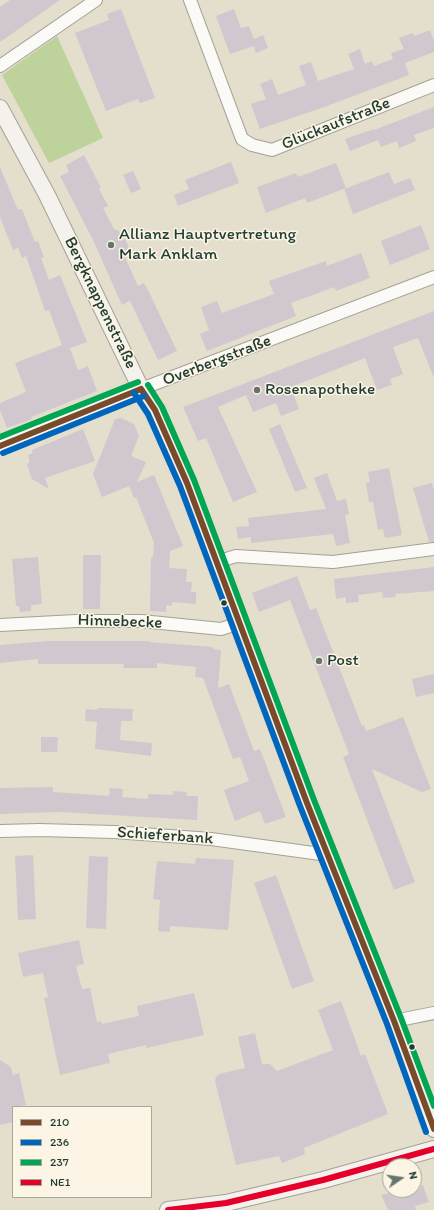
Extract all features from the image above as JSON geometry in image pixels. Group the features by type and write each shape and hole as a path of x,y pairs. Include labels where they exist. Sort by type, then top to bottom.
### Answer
{"street":[{"path":"0,66 96,0"},
{"name":"Glückaufstraße","path":"190,0 242,138 252,145 272,150 434,85"},
{"name":"Bergknappenstraße","path":"0,108 5,126 48,195 142,389 155,410 187,482 328,855 394,1021 434,1129"},
{"name":"Overbergstraße","path":"0,446 142,389 434,276"},
{"path":"218,562 236,556 333,562 434,549"},
{"name":"Hinnebecke","path":"0,625 76,621 141,622 221,629 240,623"},
{"name":"Schieferbank","path":"0,831 39,830 114,832 211,839 328,855"},
{"path":"394,1021 434,1012"},
{"path":"168,1210 226,1203 323,1180 434,1149"}],"green space":[{"path":"57,36 103,138 49,163 2,75"}],"building":[{"path":"10,0 60,0 0,42 0,7"},
{"path":"121,9 155,98 140,103 138,99 106,111 75,33 109,20 107,14"},
{"path":"234,9 241,28 249,26 254,39 263,35 268,48 256,53 254,46 230,54 216,16"},
{"path":"430,30 434,41 434,52 405,63 409,75 327,106 260,129 251,104 266,99 260,84 272,79 278,95 306,85 299,66 311,62 318,81 354,69 348,54 360,49 365,64 372,61 374,66 393,59 391,53 404,49 399,38 413,33 414,36"},
{"path":"434,107 434,128 414,135 416,141 399,148 397,141 381,147 378,140 350,151 345,139 374,130"},
{"path":"84,155 101,188 99,189 108,206 103,208 114,229 119,231 130,250 123,253 138,286 144,283 177,351 158,360 130,301 122,305 93,240 60,176 69,172 66,165"},
{"path":"231,162 239,183 178,206 174,195 189,189 185,180"},
{"path":"336,163 346,188 307,203 305,198 266,213 257,187 296,173 298,177"},
{"path":"0,167 18,210 22,209 35,242 38,241 44,257 41,258 49,280 60,275 87,342 70,348 78,370 88,366 97,391 7,428 0,410 0,403 26,392 15,363 62,345 49,310 45,311 26,256 22,258 18,248 13,250 0,217"},
{"path":"133,171 141,189 131,193 123,175"},
{"path":"389,172 394,184 410,178 415,190 353,214 344,189"},
{"path":"421,225 430,249 390,265 381,241"},
{"path":"361,253 370,278 336,291 334,287 291,303 296,316 207,351 200,334 209,330 201,307 217,301 222,313 274,294 269,281 326,261 327,266"},
{"path":"434,311 434,378 418,338 393,347 403,374 390,379 392,385 377,390 365,358 291,387 299,409 281,416 276,403 253,412 246,395 218,407 257,492 233,502 206,438 198,441 183,407"},
{"path":"121,418 134,424 139,436 131,456 146,462 137,482 154,475 183,546 170,551 169,568 187,569 186,582 192,582 191,592 196,592 196,604 172,602 172,606 166,605 166,612 150,611 151,557 153,557 154,543 136,497 134,498 129,486 102,497 93,474 115,419"},
{"path":"280,424 307,488 295,492 269,429"},
{"path":"83,429 95,461 45,478 49,489 32,479 27,464 30,462 28,455 33,453 32,450"},
{"path":"389,468 402,535 385,538 383,529 378,530 373,502 369,502 366,483 370,482 368,472"},
{"path":"327,473 337,501 346,499 349,514 345,515 350,543 336,546 333,534 251,543 251,537 238,539 236,527 249,526 248,518 326,509 314,478"},
{"path":"432,483 434,491 434,542 429,542 413,488"},
{"path":"83,555 101,555 100,609 83,609"},
{"path":"38,557 42,604 31,605 31,611 20,612 19,606 16,606 12,559"},
{"path":"434,567 434,591 395,594 396,597 383,598 382,592 358,595 359,602 346,603 346,597 336,599 334,579"},
{"path":"297,576 310,610 316,608 362,726 364,725 366,731 403,717 431,789 422,792 372,769 415,882 394,890 343,757 349,754 290,600 259,612 252,593"},
{"path":"48,641 149,641 213,647 213,649 221,650 218,688 229,684 254,751 260,749 286,817 265,824 260,811 235,821 224,790 249,781 240,757 233,759 203,678 195,677 196,667 157,663 157,668 123,668 124,664 38,664 38,659 0,663 0,645"},
{"path":"434,674 434,693 416,697 412,679"},
{"path":"97,708 133,709 132,721 121,721 120,740 152,743 151,756 95,749 97,722 85,721 86,709 97,710"},
{"path":"41,737 58,737 57,752 41,752"},
{"path":"53,787 53,792 109,796 110,788 123,789 122,797 148,799 148,794 173,795 173,791 187,792 186,796 198,796 197,820 60,812 0,814 0,788"},
{"path":"33,855 36,919 18,920 15,856"},
{"path":"89,856 108,857 106,929 86,928"},
{"path":"196,858 234,860 228,930 170,926 170,932 158,931 160,900 153,899 157,861 195,864"},
{"path":"276,875 314,981 292,989 254,883"},
{"path":"79,940 84,964 76,966 82,989 90,988 97,1022 101,1021 102,1024 139,1016 137,1006 194,993 204,1035 146,1048 146,1045 108,1054 110,1063 60,1075 44,998 48,997 43,973 23,977 18,953"},
{"path":"341,1001 361,1056 365,1054 388,1114 304,1148 305,1154 282,1163 279,1156 236,1165 215,1081 219,1074 245,1068 238,1037 255,1033 262,1064 270,1064 277,1071 333,1050 318,1010"},
{"path":"0,1060 11,1067 13,1075 19,1073 26,1105 12,1106 12,1122 0,1125"},
{"path":"422,1185 429,1202 415,1206 416,1210 388,1210 382,1198 422,1198"}],"transit line":[{"name":"237","path":"0,437 138,382"},
{"name":"237","path":"148,385 162,407 194,480 314,800 401,1018 434,1106"},
{"name":"210","path":"141,389 155,410 187,483 307,803 394,1021 434,1129"},
{"name":"210","path":"0,446 141,389"},
{"name":"236","path":"134,393 148,414 180,486 300,806 387,1024 426,1132"},
{"name":"236","path":"3,453 144,396"},
{"name":"NE1","path":"168,1210 226,1203 323,1180 434,1149"}],"place":[{"name":"Allianz Hauptvertretung Mark Anklam","path":"111,245"},
{"name":"Rosenapotheke","path":"257,390"},
{"name":"Post","path":"319,661"}]}
